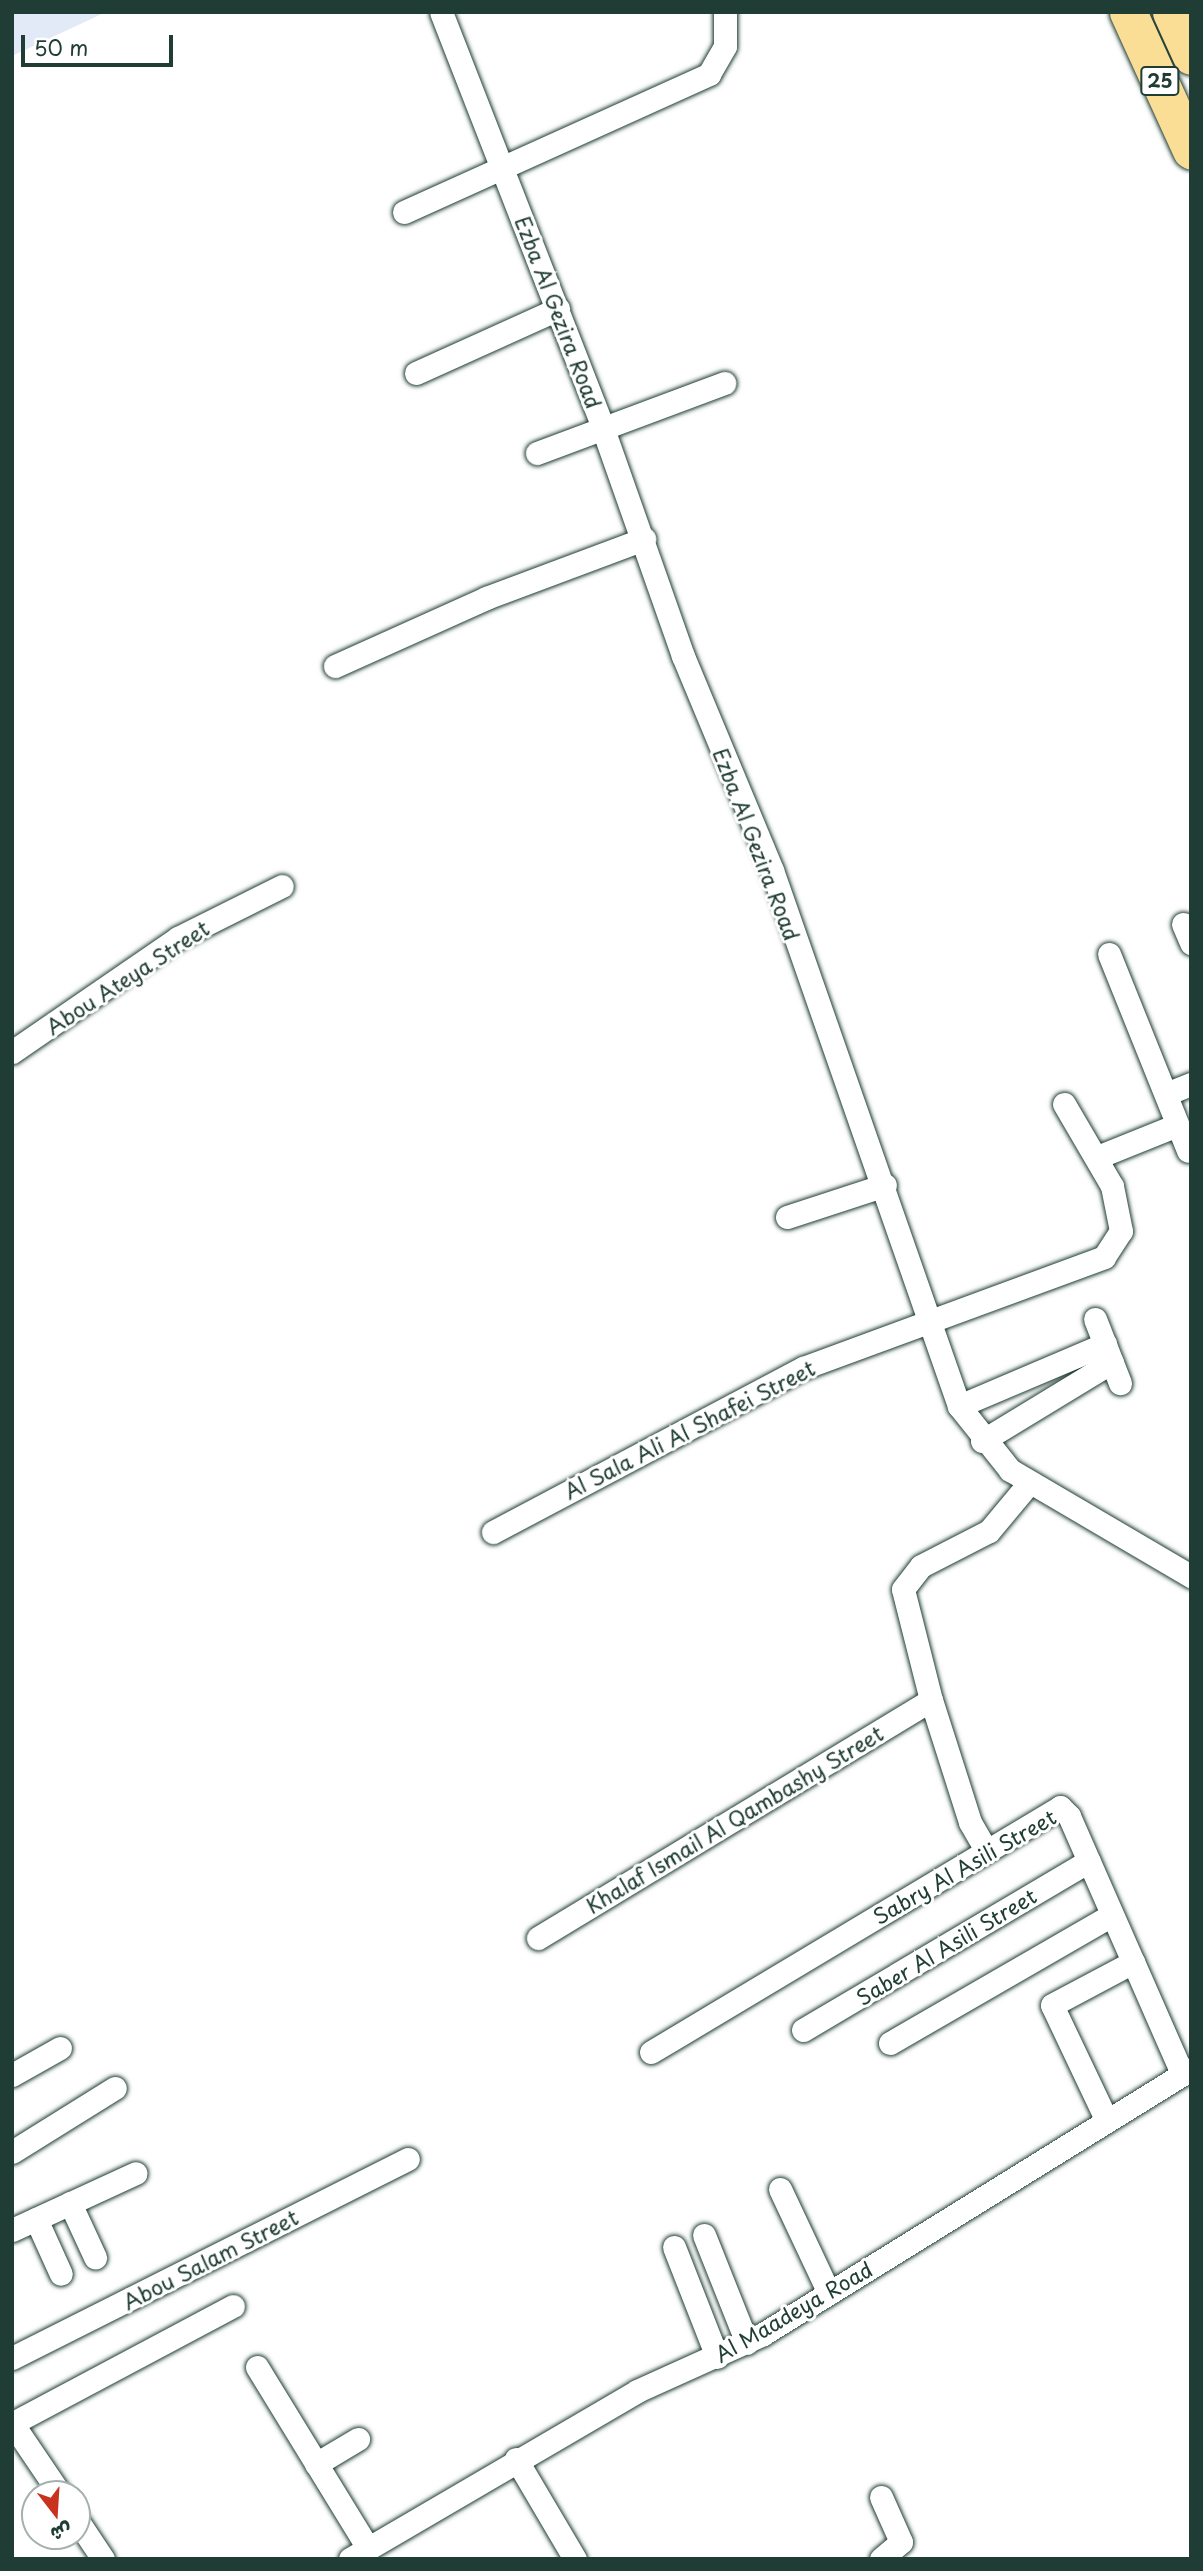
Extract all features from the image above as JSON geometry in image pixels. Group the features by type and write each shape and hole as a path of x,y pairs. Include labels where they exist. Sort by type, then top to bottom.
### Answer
{"highway":[{"name":"25","path":"1128,12 1191,150"},
{"name":"25","path":"1171,12 1191,56"}],"street":[{"name":"Ezba Al Gezira Road","path":"441,12 504,164 885,1185 928,1321 959,1406 982,1441 1029,1483 1191,1576"},
{"path":"404,212 504,164 709,74 725,47 725,12"},
{"path":"416,373 558,309"},
{"path":"537,453 602,426 724,383"},
{"path":"335,666 486,598 644,539"},
{"name":"Abou Ateya Street","path":"12,1052 178,938 282,886"},
{"path":"1109,954 1188,1151"},
{"path":"1166,1094 1191,1084"},
{"name":"Al Sala Ali Al Shafei Street","path":"493,1532 779,1379 1104,1257 1121,1231 1100,1156 1064,1104"},
{"path":"1100,1156 1177,1125"},
{"path":"787,1217 885,1185"},
{"path":"1095,1319 1112,1363"},
{"path":"959,1406 1112,1363"},
{"path":"982,1441 1112,1363"},
{"path":"986,1850 970,1822 930,1700 903,1589 921,1566 989,1531 1029,1483"},
{"name":"Khalaf Ismail Al Qambashy Street","path":"538,1938 930,1700"},
{"name":"Sabry Al Asili Street","path":"651,2052 1060,1807 1089,1861 1133,1962 1186,2071"},
{"name":"Saber Al Asili Street","path":"803,2030 1089,1861"},
{"path":"890,2043 1112,1915"},
{"path":"1107,2120 1052,2005 1133,1962"},
{"path":"12,2075 60,2048"},
{"name":"Al Maadeya Road","path":"359,2554 516,2459 664,2377 747,2343 1186,2071"},
{"path":"12,2152 115,2088"},
{"name":"Abou Salam Street","path":"12,2358 408,2159"},
{"path":"12,2230 136,2173"},
{"path":"780,2189 829,2293"},
{"path":"70,2203 94,2257"},
{"path":"36,2219 61,2274"},
{"path":"704,2235 747,2343"},
{"path":"674,2247 717,2357"},
{"path":"51,2480 13,2423 233,2306"},
{"path":"257,2367 316,2464 359,2554"},
{"path":"316,2464 358,2439"},
{"path":"516,2459 575,2559"},
{"path":"881,2497 901,2542 881,2559"},
{"path":"91,2541 103,2559"}],"shaded area":[{"path":"12,12 106,12 12,56"}]}
